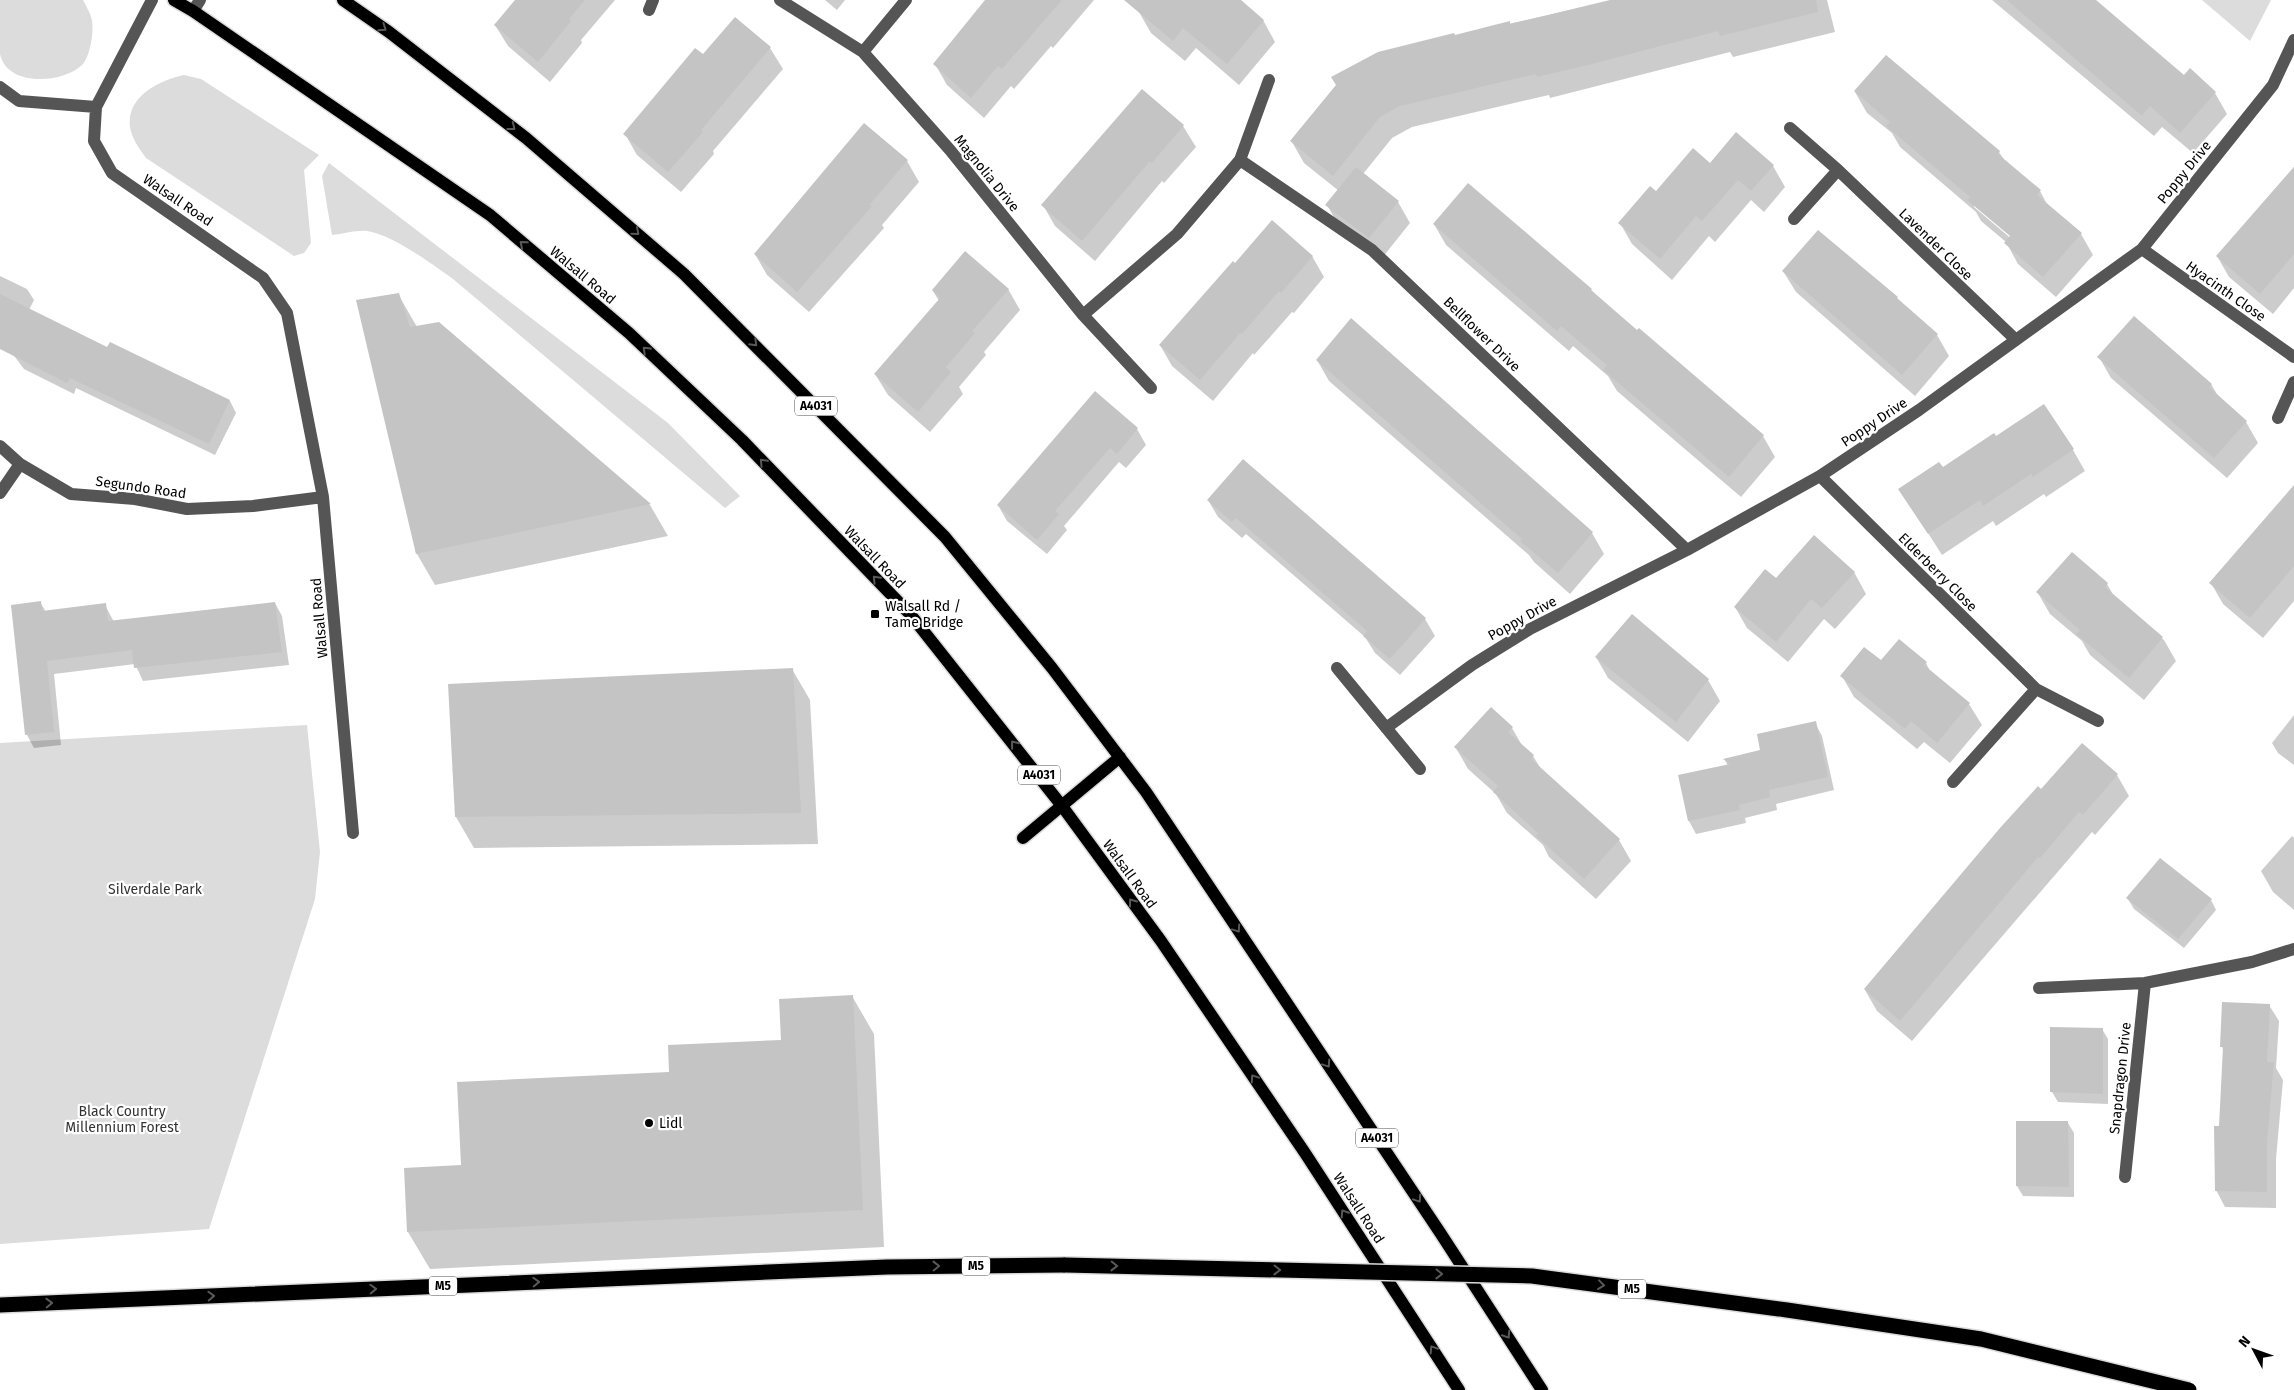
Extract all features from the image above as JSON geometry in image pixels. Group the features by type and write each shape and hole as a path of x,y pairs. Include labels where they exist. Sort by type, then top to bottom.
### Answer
{"highway":[{"name":"M5","path":"0,1305 887,1266 1065,1265 1532,1276 1787,1310 1981,1339 2189,1390"}],"main road":[{"name":"Walsall Road","path":"174,0 197,6 490,215 629,333 742,440 910,614 1062,806 1161,941 1306,1153 1460,1390"},
{"name":"A4031","path":"343,0 389,32 526,138 684,274 945,537 1052,668 1146,792 1441,1234 1542,1390"},
{"path":"1023,838 1120,757"}],"street":[{"name":"Walsall Road","path":"152,0 96,107 94,141 112,173 263,278 288,314 323,497 354,832"},
{"name":"Magnolia Drive","path":"780,0 863,52 950,150 1083,315 1151,388"},
{"path":"863,52 906,0"},
{"name":"Poppy Drive","path":"1386,728 1472,665 1530,629 1687,550 1820,476 1919,410 2142,249 2273,85 2294,40"},
{"path":"1083,315 1177,234 1240,160 1270,80"},
{"path":"0,87 19,101 96,107"},
{"name":"Lavender Close","path":"1790,128 1838,170 2015,339"},
{"name":"Bellflower Drive","path":"1240,160 1372,250 1687,550"},
{"path":"1794,218 1838,170"},
{"name":"Hyacinth Close","path":"2142,249 2294,357"},
{"path":"2278,418 2294,382"},
{"name":"Segundo Road","path":"0,446 20,464 71,494 135,499 187,509 253,506 323,497"},
{"path":"0,493 20,464"},
{"name":"Elderberry Close","path":"1820,476 2036,689 2098,721"},
{"path":"1337,668 1420,769"},
{"path":"1953,782 2036,689"},
{"path":"2039,988 2145,983 2252,962 2294,949"},
{"name":"Snapdragon Drive","path":"2125,1177 2145,983"}],"green space":[{"path":"0,0 83,0 91,16 92,38 87,56 82,65 62,76 49,79 24,77 13,72 5,65 0,54"},
{"path":"2202,0 2271,0 2250,41"},
{"path":"184,75 201,79 319,155 304,170 311,243 304,253 294,256 146,158 141,151 130,127 130,116 133,106 146,91 155,85"},
{"path":"329,163 668,423 740,496 725,508 453,279 412,251 388,238 367,231 332,235 322,176"},
{"name":"Silverdale Park","path":"307,725 320,852 315,899 209,1229 0,1244 0,743"}],"building":[{"path":"515,0 585,0 569,19 571,21 538,62 494,25"},
{"path":"985,0 1062,0 1002,69 998,66 971,98 933,64"},
{"path":"1124,0 1241,0 1264,20 1227,64 1183,28 1173,41"},
{"path":"1610,0 1816,0 1818,12 1720,36 1718,31 1588,65 1537,77 1536,74 1400,106 1380,117 1333,176 1290,141 1336,85 1331,77 1378,52 1454,33 1455,35 1510,21 1510,24"},
{"path":"2007,0 2096,0 2184,75 2190,68 2216,92 2180,133 2150,106 2142,116"},
{"path":"735,17 771,47 701,130 703,132 668,172 623,134 695,48 703,54"},
{"path":"1886,55 2000,151 1998,154 2041,190 2037,195 2082,233 2043,277 2004,243 2010,236 1967,200 1970,197 1886,126 1890,122 1854,91"},
{"path":"1142,89 1184,125 1152,163 1150,161 1082,241 1041,205"},
{"path":"864,123 908,160 870,204 872,206 797,292 754,254"},
{"path":"1736,132 1774,165 1751,191 1738,180 1702,221 1696,216 1660,259 1618,223 1650,186 1656,191 1693,148 1710,163"},
{"path":"1356,167 1399,201 1369,238 1325,205"},
{"path":"2294,167 2294,254 2260,294 2216,256"},
{"path":"1468,183 1637,330 1639,328 1764,435 1729,477 1603,370 1607,365 1561,326 1557,331 1433,224"},
{"path":"1272,220 1313,256 1281,293 1279,291 1242,334 1240,333 1200,380 1159,345"},
{"path":"1818,230 1898,297 1938,334 1902,375 1782,271"},
{"path":"965,251 1009,289 972,331 975,333 946,367 951,372 918,412 874,374 940,298 932,290"},
{"path":"399,293 410,327 439,322 651,504 416,554 356,300"},
{"path":"0,294 107,347 110,342 230,400 209,444 70,378 67,383 0,349"},
{"path":"2134,316 2212,384 2209,387 2247,421 2214,458 2097,357"},
{"path":"1351,318 1593,532 1558,573 1520,541 1522,539 1316,360"},
{"path":"1095,391 1138,428 1117,454 1110,448 1055,511 1059,514 1037,540 997,505"},
{"path":"2044,404 2074,449 2033,477 2031,474 1983,506 1980,500 1928,534 1898,489 1939,462 1943,467 1994,433 1996,436"},
{"path":"1243,459 1426,618 1390,659 1363,636 1367,631 1236,518 1232,522 1207,500"},
{"path":"2294,485 2294,566 2250,618 2209,583"},
{"path":"1814,535 1855,572 1822,608 1811,599 1776,642 1734,607 1765,569 1776,578"},
{"path":"2072,552 2108,583 2105,587 2163,637 2129,678 2076,634 2080,630 2036,592"},
{"path":"41,601 42,611 106,603 108,621 275,602 282,652 134,668 132,650 47,661 54,732 25,735 11,605"},
{"path":"1632,614 1709,679 1676,722 1595,657"},
{"path":"1899,639 1927,662 1924,665 1970,703 1937,743 1911,721 1905,729 1840,676 1864,647 1881,660"},
{"path":"793,668 801,813 455,817 448,684"},
{"path":"1491,707 1513,727 1508,732 1534,755 1531,759 1620,839 1584,879 1536,836 1538,833 1493,792 1498,786 1454,747"},
{"path":"1816,721 1828,777 1769,790 1770,797 1739,805 1740,810 1688,821 1678,775 1730,764 1723,759 1760,750 1757,734"},
{"path":"2082,743 2118,774 2083,815 2079,812 2040,858 2038,857 1900,1021 1864,989 2000,828 2038,786 2041,789"},
{"path":"2160,858 2212,899 2178,939 2126,898"},
{"name":"Lidl","path":"853,995 863,1210 407,1232 404,1168 461,1165 457,1082 669,1072 668,1045 781,1040 779,999"},
{"path":"2222,1002 2270,1004 2267,1062 2274,1062 2267,1141 2267,1192 2215,1191 2214,1126 2219,1126 2223,1047 2220,1047"},
{"path":"2050,1027 2103,1028 2103,1094 2050,1092"},
{"path":"2016,1121 2068,1121 2069,1187 2016,1186"}],"place":[{"name":"Walsall Rd / Tame Bridge","path":"875,614"},
{"name":"Lidl","path":"649,1123"}],"park label":[{"name":"Black Country Millennium Forest","path":"122,1120"}]}
